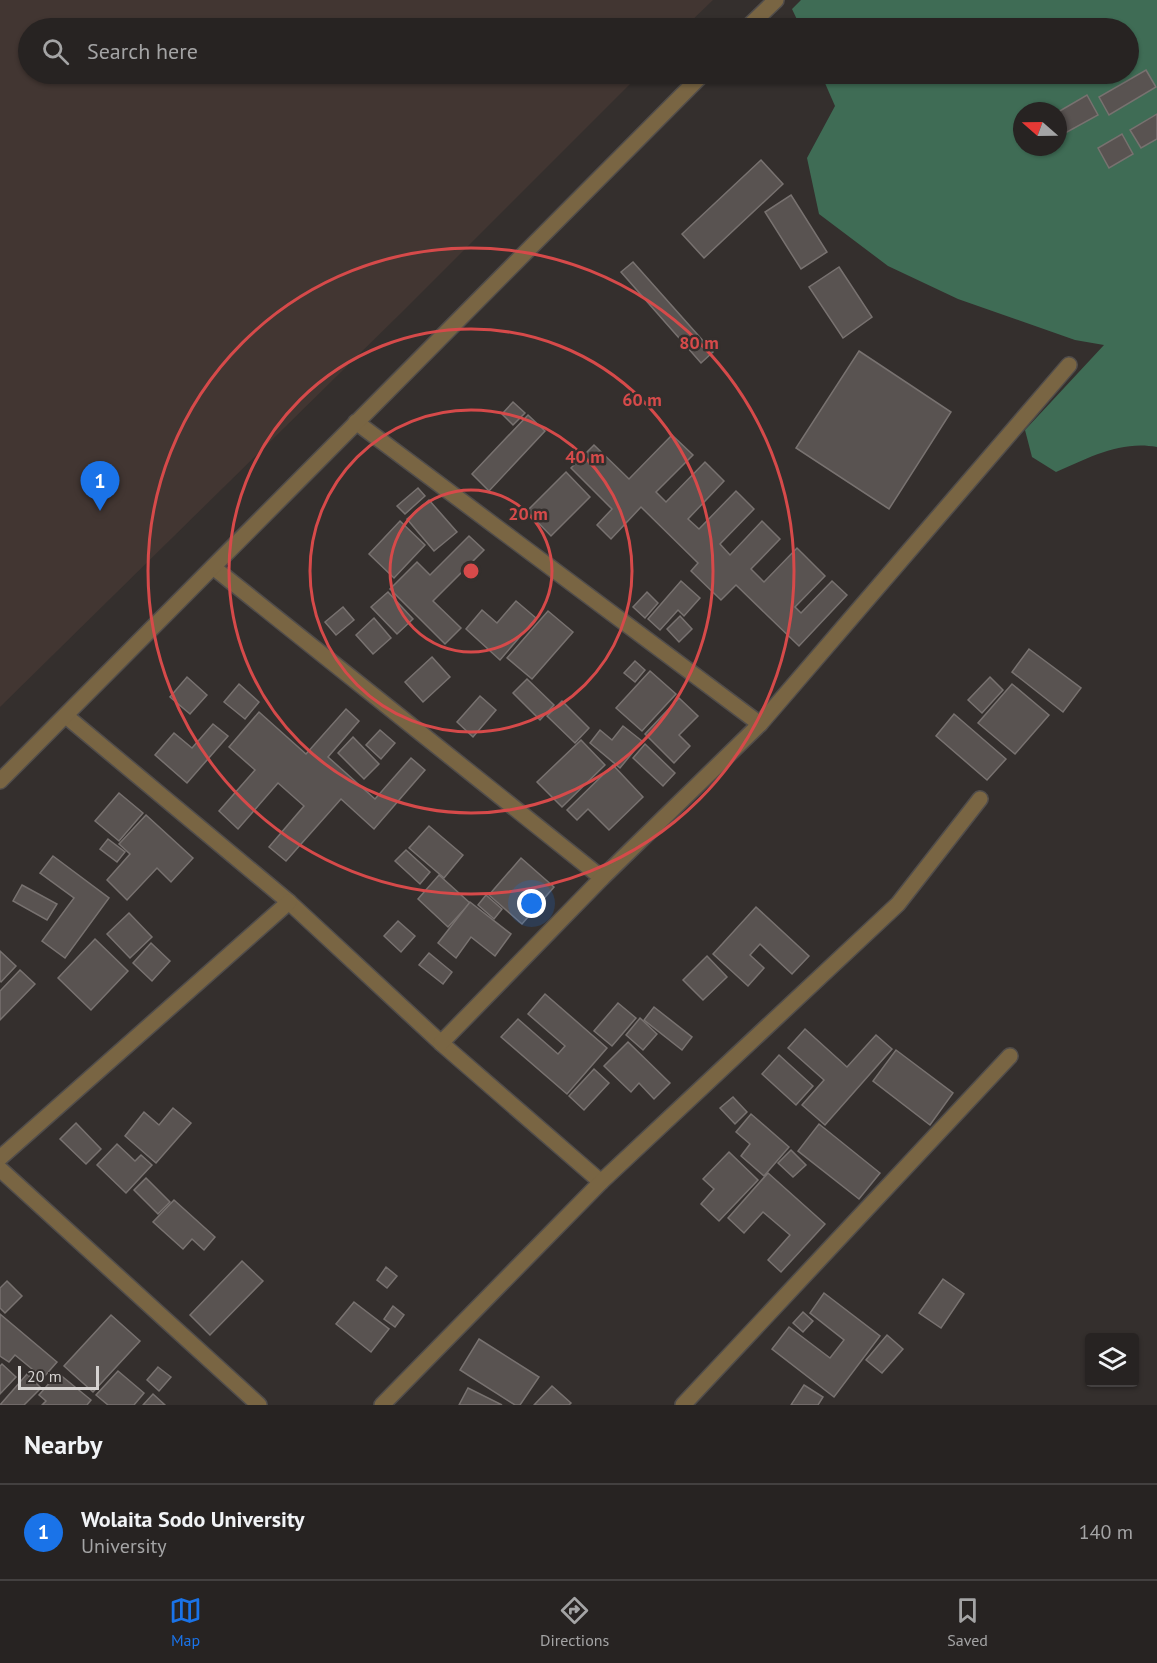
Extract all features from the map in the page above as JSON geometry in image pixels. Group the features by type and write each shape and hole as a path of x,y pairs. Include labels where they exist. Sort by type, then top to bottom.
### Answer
{"street":[{"path":"757,18 776,0"},
{"path":"0,781 693,84"},
{"path":"441,1043 602,878 760,724 1069,365"},
{"path":"356,423 760,724"},
{"path":"213,567 602,878"},
{"path":"66,716 289,902 441,1043 601,1182"},
{"path":"382,1405 601,1182 898,904 980,799"},
{"path":"0,1158 289,902"},
{"path":"683,1405 1010,1056"},
{"path":"0,1169 259,1405"}],"shaded area":[{"path":"0,0 713,0 694,18 18,18 18,84 630,84 400,314 0,707"}],"green space":[{"path":"801,0 1157,0 1157,447 1144,445 1118,448 1056,472 1032,457 1025,430 1104,345 1075,340 958,299 888,266 819,214 807,158 835,106 825,84 1139,84 1139,18 796,18 792,9"}],"building":[{"path":"1146,70 1156,87 1109,115 1099,97 1122,84 1139,84 1139,74"},
{"path":"1087,95 1098,115 1067,132 1067,107"},
{"path":"1157,114 1157,139 1141,148 1130,130"},
{"path":"1122,134 1133,154 1109,168 1098,148"},
{"path":"761,160 783,184 704,258 682,234"},
{"path":"791,195 827,252 801,269 765,212"},
{"path":"633,262 713,352 701,363 621,272"},
{"path":"839,267 872,317 843,338 809,287"},
{"path":"859,351 951,412 889,509 796,448"},
{"path":"513,402 525,413 513,425 502,414"},
{"path":"528,415 545,431 489,491 472,474"},
{"path":"672,435 693,455 656,492 666,502 705,462 724,481 688,519 699,529 736,491 754,509 720,544 730,555 762,521 780,539 751,569 764,582 797,548 825,576 795,607 801,613 832,581 847,595 799,646 736,585 721,600 691,571 698,563 641,507 611,539 597,525 612,509 571,468 594,445 629,479"},
{"path":"566,472 590,497 551,536 527,511"},
{"path":"418,488 425,496 405,514 397,506"},
{"path":"429,500 457,532 434,551 407,519"},
{"path":"400,521 425,545 394,578 369,554"},
{"path":"469,536 484,550 433,601 461,628 445,644 390,589 417,562 430,575"},
{"path":"681,581 700,598 684,616 678,610 660,630 648,619"},
{"path":"388,592 413,619 397,634 371,607"},
{"path":"647,592 658,603 645,618 633,607"},
{"path":"516,601 536,618 500,660 466,629 482,610 497,623"},
{"path":"343,607 354,620 336,635 325,622"},
{"path":"548,611 573,632 532,679 507,658"},
{"path":"680,616 692,629 679,642 667,629"},
{"path":"374,618 391,638 373,654 356,635"},
{"path":"1029,649 1081,688 1063,712 1012,672"},
{"path":"432,657 450,677 423,702 405,682"},
{"path":"635,661 645,670 635,682 624,673"},
{"path":"650,671 676,694 642,731 616,708"},
{"path":"187,677 207,695 190,714 170,697"},
{"path":"990,677 1003,690 982,713 968,700"},
{"path":"527,679 554,705 540,720 513,693"},
{"path":"239,684 259,702 245,719 224,702"},
{"path":"1012,684 1049,715 1015,754 978,723"},
{"path":"480,696 496,710 473,737 457,722"},
{"path":"679,698 698,716 679,735 690,746 674,763 645,734"},
{"path":"562,701 589,728 575,743 547,716"},
{"path":"346,709 359,721 328,757 375,799 411,758 425,770 374,829 341,799 286,861 269,847 304,806 278,783 238,829 219,811 255,770 229,747 259,712 306,754"},
{"path":"954,714 1006,759 987,780 936,736"},
{"path":"213,724 228,736 187,783 155,755 174,733 192,748"},
{"path":"623,726 642,741 620,768 590,743 600,730 612,740"},
{"path":"380,730 395,743 381,759 366,745"},
{"path":"353,737 379,764 364,779 338,753"},
{"path":"581,740 605,765 562,807 537,782"},
{"path":"645,744 675,773 663,786 633,758"},
{"path":"613,765 643,797 609,830 588,809 577,820 567,810"},
{"path":"119,793 143,813 119,841 95,821"},
{"path":"146,815 193,858 171,882 157,868 127,900 107,880 130,854 119,844"},
{"path":"429,826 463,855 444,878 409,848"},
{"path":"108,839 125,852 117,862 100,849"},
{"path":"406,850 430,872 420,884 395,861"},
{"path":"53,856 109,898 65,958 42,941 74,898 40,873"},
{"path":"521,858 554,887 522,924 489,895"},
{"path":"439,875 470,903 448,927 418,899"},
{"path":"22,885 57,904 47,920 13,901"},
{"path":"486,895 502,909 494,919 478,905"},
{"path":"470,902 511,934 495,956 471,937 456,958 438,943"},
{"path":"756,907 809,956 792,974 760,944 750,955 764,968 748,986 713,954"},
{"path":"129,913 152,937 130,958 107,934"},
{"path":"398,921 415,936 401,952 384,936"},
{"path":"95,939 128,971 91,1010 58,978"},
{"path":"151,943 170,961 152,981 133,963"},
{"path":"0,951 16,966 1,982 0,981"},
{"path":"429,953 452,972 443,984 419,965"},
{"path":"707,956 727,977 703,1000 683,980"},
{"path":"20,970 35,984 0,1020 0,991"},
{"path":"545,994 607,1048 567,1094 501,1037 518,1019 558,1054 565,1046 528,1014"},
{"path":"618,1003 636,1018 612,1046 594,1031"},
{"path":"654,1007 692,1037 682,1050 644,1020"},
{"path":"640,1018 657,1034 643,1050 626,1035"},
{"path":"805,1029 847,1067 876,1035 892,1049 825,1125 802,1105 824,1080 788,1048"},
{"path":"628,1042 670,1083 654,1099 639,1083 631,1092 604,1066"},
{"path":"896,1050 953,1093 930,1125 873,1081"},
{"path":"779,1055 813,1086 796,1105 762,1074"},
{"path":"594,1069 609,1083 584,1110 569,1096"},
{"path":"733,1097 747,1112 735,1124 720,1108"},
{"path":"173,1108 191,1123 156,1163 125,1136 144,1112 159,1125"},
{"path":"751,1114 789,1147 764,1176 741,1156 750,1144 736,1132"},
{"path":"76,1123 101,1149 86,1164 60,1139"},
{"path":"819,1124 880,1173 859,1199 798,1151"},
{"path":"117,1144 135,1161 141,1155 152,1165 126,1193 97,1165"},
{"path":"791,1150 806,1165 793,1177 778,1163"},
{"path":"729,1152 758,1180 719,1221 701,1204 714,1189 703,1179"},
{"path":"768,1173 825,1224 781,1272 768,1260 790,1235 763,1212 744,1233 728,1218"},
{"path":"146,1178 170,1202 158,1214 134,1190"},
{"path":"174,1200 215,1237 204,1250 192,1239 183,1249 153,1222"},
{"path":"242,1261 263,1281 210,1335 190,1315"},
{"path":"386,1267 397,1276 387,1288 377,1280"},
{"path":"943,1279 964,1294 941,1328 919,1313"},
{"path":"7,1281 22,1296 5,1313 0,1308 0,1288"},
{"path":"824,1293 880,1336 834,1397 772,1349 789,1327 830,1358 844,1340 810,1313"},
{"path":"354,1302 389,1329 371,1352 336,1324"},
{"path":"393,1306 404,1315 395,1327 384,1319"},
{"path":"803,1312 813,1321 803,1332 793,1323"},
{"path":"0,1314 57,1362 43,1378 15,1355 9,1362 0,1356"},
{"path":"111,1315 140,1341 93,1392 64,1366"},
{"path":"887,1335 903,1349 882,1373 866,1360"},
{"path":"479,1339 539,1377 520,1405 515,1405 460,1370"},
{"path":"2,1364 16,1377 0,1394 0,1366"},
{"path":"158,1367 171,1377 159,1391 147,1380"},
{"path":"118,1371 144,1393 134,1405 108,1405 96,1395"},
{"path":"58,1373 91,1400 87,1405 42,1405 46,1401 39,1395"},
{"path":"27,1374 41,1388 24,1405 0,1405"},
{"path":"804,1385 823,1397 818,1405 791,1405"},
{"path":"552,1386 571,1403 569,1405 534,1405"},
{"path":"468,1388 502,1405 459,1405"},
{"path":"153,1394 165,1405 143,1405"}],"place":[{"name":"Wolaita Sodo University","path":"100,511"}]}
